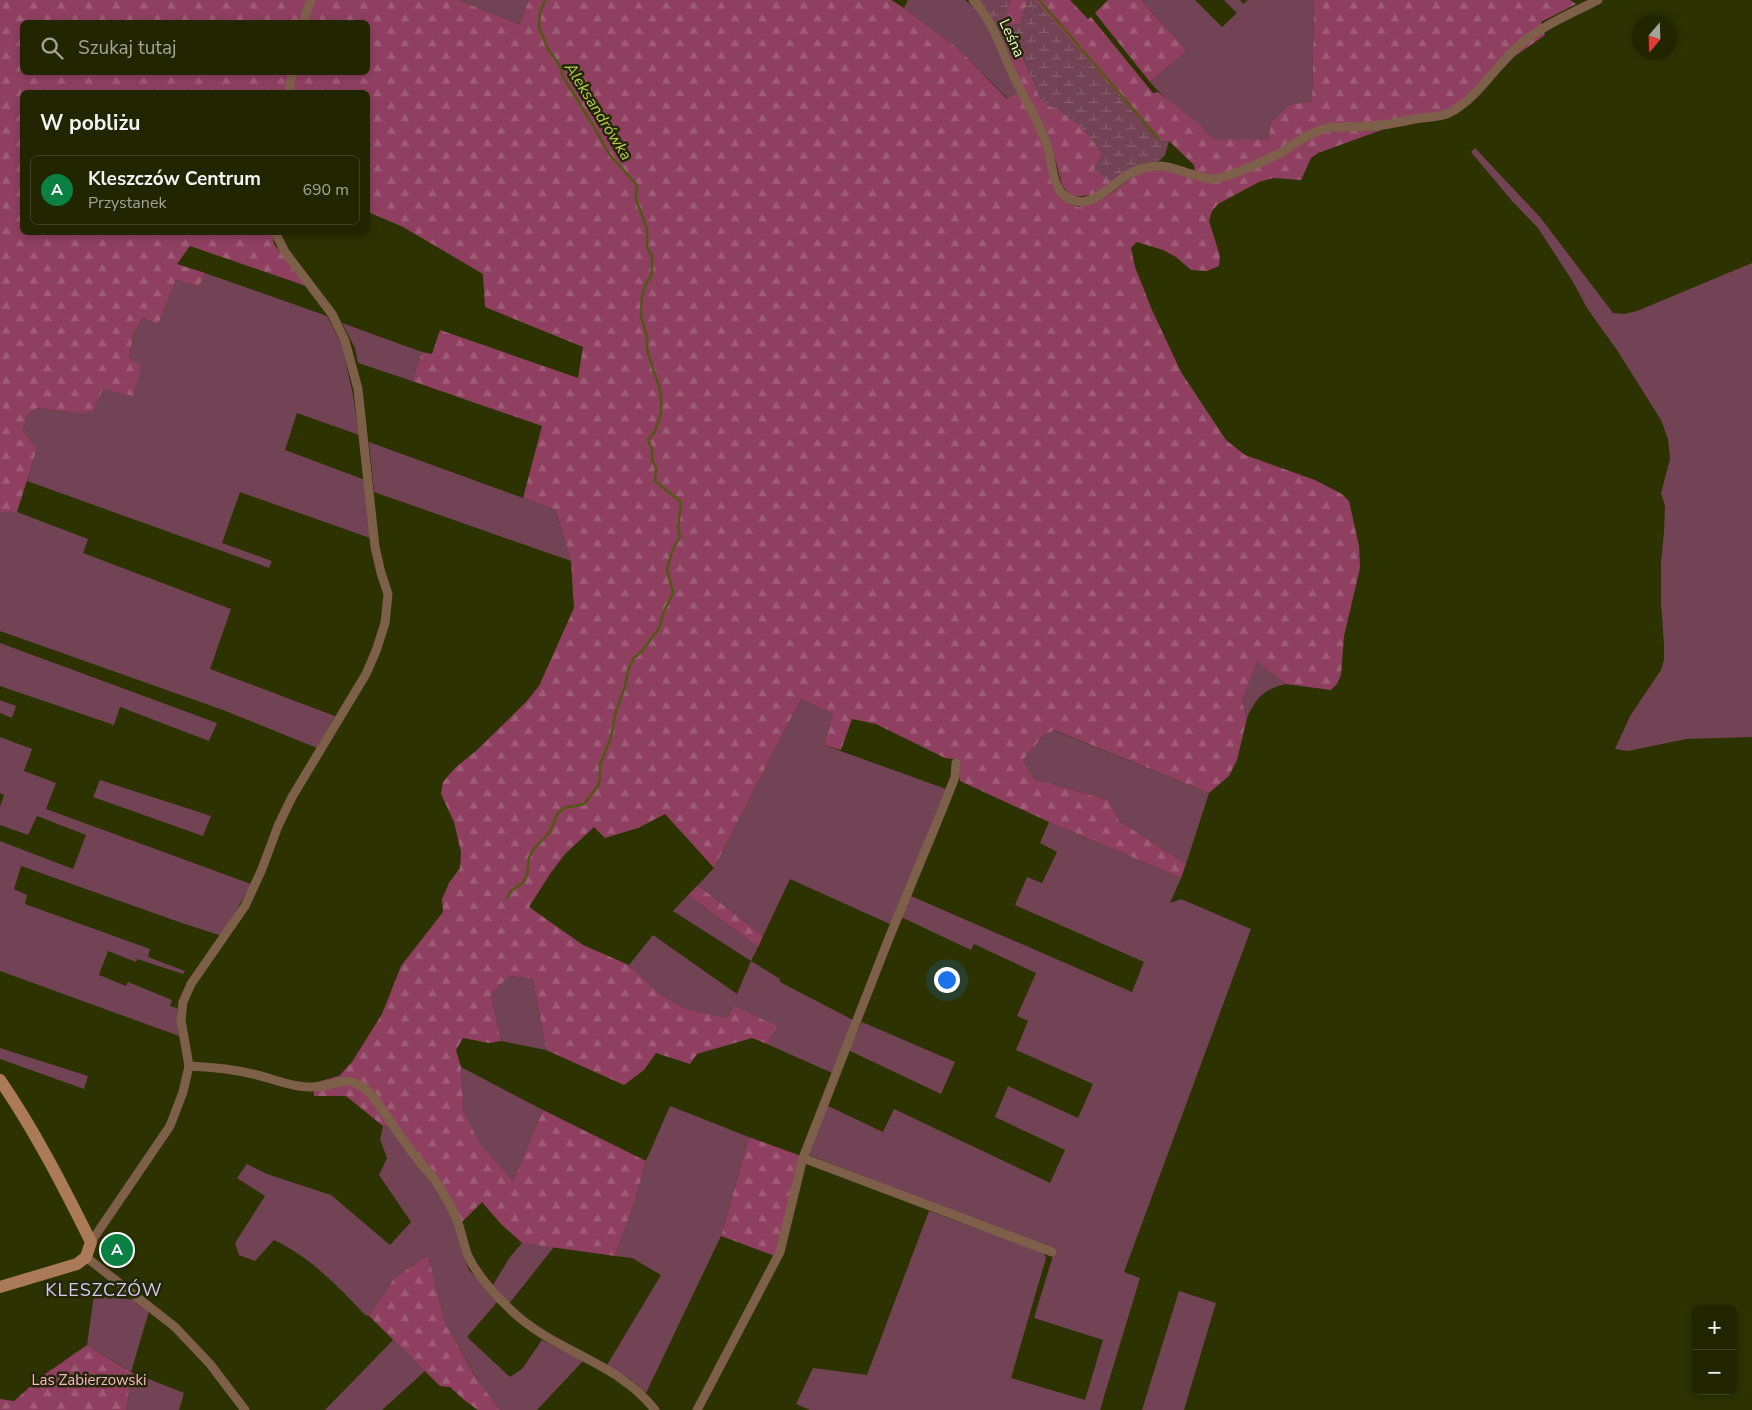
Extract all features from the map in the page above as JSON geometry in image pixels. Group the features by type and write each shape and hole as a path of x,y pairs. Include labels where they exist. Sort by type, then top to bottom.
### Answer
{"street":[{"path":"304,20 311,0"},
{"name":"Leśna","path":"973,0 984,11 1036,117 1048,146 1056,186 1071,200 1082,201 1105,193 1130,172 1147,166 1166,165 1209,179 1228,175 1279,153 1306,135 1324,128 1372,126 1446,114 1468,100 1515,49 1532,34 1598,0"},
{"path":"289,90 292,75"},
{"path":"0,1287 70,1267 86,1257 91,1242 170,1126 183,1092 189,1066 182,1020 183,1002 191,984 245,906 292,797 366,674 385,623 388,594 375,548 358,389 345,341 332,314 285,252 276,235"},
{"path":"697,1410 780,1252 803,1158 889,938 942,810 954,777 956,764"},
{"path":"189,1066 226,1068 301,1087 324,1086 349,1080 366,1088 436,1181 459,1224 468,1255 475,1268 496,1295 536,1332 606,1368 626,1381 640,1392 654,1410"},
{"path":"0,1080 20,1109 58,1176 91,1242"},
{"path":"803,1158 1052,1252"},
{"path":"86,1257 175,1327 210,1364 245,1410"}],"green space":[{"path":"0,0 458,0 519,24 529,0 891,0 959,49 1007,99 1018,93 1033,116 1050,166 1053,188 1070,204 1079,207 1096,202 1113,192 1137,173 1152,169 1167,169 1196,180 1194,165 1169,141 1159,141 1034,0 1070,0 1088,19 1091,17 1153,93 1158,92 1200,125 1212,139 1268,140 1271,122 1288,105 1312,101 1314,0 1570,0 1576,4 1541,22 1545,35 1515,56 1489,83 1461,107 1387,128 1318,153 1311,158 1301,180 1274,178 1259,182 1218,204 1212,211 1209,221 1220,256 1219,266 1207,271 1191,270 1176,257 1163,250 1137,242 1131,248 1135,267 1152,310 1181,372 1226,440 1245,455 1315,480 1342,494 1349,501 1359,546 1360,568 1344,636 1341,675 1337,684 1331,690 1286,684 1257,661 1242,702 1247,718 1237,760 1229,776 1209,793 1054,730 1044,735 1023,760 1034,779 1109,800 1119,821 1186,864 1181,878 1049,822 960,781 959,760 945,758 876,724 852,719 841,750 824,745 833,714 801,699 714,868 665,814 638,828 605,838 594,827 565,854 529,907 583,945 629,965 660,994 686,1009 727,1018 733,1006 777,1026 767,1044 752,1038 697,1054 690,1064 656,1053 644,1070 624,1085 546,1050 533,979 510,976 491,994 501,1041 489,1043 463,1038 456,1050 461,1067 464,1113 480,1144 513,1181 543,1110 646,1161 635,1201 615,1256 522,1243 501,1224 482,1202 461,1223 441,1181 394,1125 383,1126 346,1096 314,1096 313,1083 339,1076 352,1062 382,1014 401,966 443,912 442,899 449,883 460,868 461,852 454,822 441,794 443,782 455,768 477,750 526,702 539,686 574,608 571,561 556,510 523,498 542,426 412,381 422,352 432,354 440,330 578,378 583,347 485,307 483,274 403,227 370,213 370,90 20,90 20,235 272,235 274,244 306,286 190,246 177,264 205,273 199,287 176,280 158,325 143,318 134,332 129,358 141,366 133,396 103,389 92,412 74,413 37,408 26,417 23,431 37,449 17,512 0,512"},
{"path":"458,0 529,0 519,24"},
{"path":"908,0 965,0 983,15 1018,93 1008,99 959,49 904,8"},
{"path":"978,0 1010,0 1005,24 1020,24 1028,0 1034,0 1159,141 1169,141 1165,155 1159,161 1145,163 1130,169 1112,182 1094,170 1102,152 1082,128 1060,110 1048,105 1039,96 1020,53 1009,55 992,19"},
{"path":"1010,0 1028,0 1020,24 1004,24"},
{"path":"1108,0 1141,0 1187,51 1150,82 1095,13"},
{"path":"1141,0 1195,0 1222,27 1237,13 1224,0 1240,0 1243,4 1248,0 1314,0 1312,101 1288,105 1271,122 1268,140 1212,140 1150,82 1187,51"},
{"path":"1020,53 1039,96 1048,105 1060,110 1083,128 1102,152 1112,182 1093,195 1072,197 1062,185 1052,146 1009,55"},
{"path":"1475,148 1540,217 1613,313 1624,314 1637,311 1752,263 1752,737 1686,739 1628,751 1615,749 1630,716 1661,670 1664,659 1661,562 1665,506 1661,493 1670,459 1668,439 1661,420 1617,350 1587,308 1573,282 1538,228 1512,201 1471,152"},
{"path":"205,273 327,316 342,345 353,395 359,435 297,413 285,450 365,480 370,538 240,492 222,543 272,561 269,568 27,481 37,449 23,431 26,417 37,408 74,413 103,389 129,358 134,332 143,318 158,325 176,280 199,287"},
{"path":"342,323 422,352 412,381 358,363 355,348"},
{"path":"369,442 556,510 571,561 374,492"},
{"path":"0,512 17,512 88,539 83,553 231,609 210,669 335,716 317,748 223,710 0,631"},
{"path":"0,643 217,723 209,741 120,707 114,725 0,686"},
{"path":"1257,660 1286,684 1272,688 1262,695 1247,718 1242,702"},
{"path":"801,699 833,714 824,745 946,789 892,925 790,879 763,936 698,885 714,868"},
{"path":"0,700 16,706 12,718 0,713"},
{"path":"1053,730 1209,793 1186,864 1119,821 1109,800 1034,779 1023,760 1044,735"},
{"path":"0,737 32,749 24,771 56,783 46,809 251,884 222,936 21,866 14,889 27,895 25,904 150,949 148,957 185,971 183,974 137,959 136,962 108,951 99,975 126,986 128,982 172,1000 170,1006 177,1008 179,1036 0,971 0,841 73,869 86,835 37,816 28,835 0,825 0,807 4,795 0,793"},
{"path":"100,780 211,816 203,836 93,797"},
{"path":"1049,822 1181,878 1170,903 1181,899 1251,929 1124,1272 1140,1278 1100,1410 810,1410 796,1404 813,1368 867,1375 929,1211 1043,1252 1046,1258 1011,1378 1085,1400 1103,1340 1034,1318 1055,1249 809,1155 826,1105 883,1132 894,1109 1050,1183 1065,1150 995,1117 1008,1086 1078,1118 1093,1084 1016,1050 1028,1021 1017,1016 1036,973 974,944 971,950 901,917 911,896 1132,992 1144,962 1015,905 1027,877 1042,883 1057,852 1040,843"},
{"path":"698,885 763,936 758,947 688,895"},
{"path":"688,895 758,947 751,961 673,911"},
{"path":"653,935 737,994 751,961 780,979 780,982 853,1020 832,1073 767,1044 776,1027 732,1007 727,1018 686,1009 660,994 629,965"},
{"path":"510,976 533,979 546,1050 501,1041 491,994"},
{"path":"862,1022 955,1062 941,1094 848,1050"},
{"path":"0,1048 88,1076 84,1089 0,1059"},
{"path":"461,1067 543,1110 513,1181 479,1144 464,1113"},
{"path":"670,1106 749,1137 721,1236 646,1393 630,1379 607,1365 661,1275 632,1258 615,1256 635,1201 646,1161"},
{"path":"393,1125 441,1181 461,1223 461,1250 469,1270 498,1301 467,1337 510,1377 522,1369 542,1340 583,1361 537,1410 500,1410 478,1381 445,1322 428,1255 394,1278 369,1316 365,1315 334,1283 300,1255 274,1240 255,1261 239,1255 235,1243 265,1196 237,1178 247,1164 267,1174 331,1195 390,1245 411,1222 379,1175 387,1158 380,1139 383,1126"},
{"path":"749,1137 801,1156 775,1256 721,1236"},
{"path":"522,1243 554,1247 508,1305 493,1285 510,1257"},
{"path":"428,1255 445,1322 476,1378 500,1410 478,1410 450,1387 440,1386 369,1316 394,1278"},
{"path":"1179,1291 1216,1303 1184,1410 1142,1410"},
{"path":"94,1295 135,1300 149,1311 131,1372 184,1393 179,1410 126,1410 130,1371 87,1345"},
{"path":"393,1340 425,1371 382,1410 325,1410"},
{"name":"Las Zabierzowski","path":"87,1345 131,1372 126,1410 0,1410 0,1399 14,1401 41,1377"}],"waterway":[{"name":"Aleksandrówka","path":"507,898 511,891 523,883 527,874 529,858 533,850 549,833 558,813 564,808 584,804 598,786 600,765 611,737 616,711 625,687 628,670 634,658 642,651 659,628 664,611 673,592 667,570 672,551 680,537 678,527 680,501 655,481 656,467 652,460 652,450 648,440 655,431 661,413 661,400 660,389 647,350 647,337 641,316 642,297 645,286 652,274 652,256 647,247 647,229 636,199 637,186 609,154 563,77 560,66 548,49 539,27 540,12 545,0"},
{"path":"1039,0 1159,139"}],"place":[{"name":"Kleszczów Centrum","path":"117,1250"}],"district":[{"name":"KLESZCZÓW","path":"104,1290"}]}
